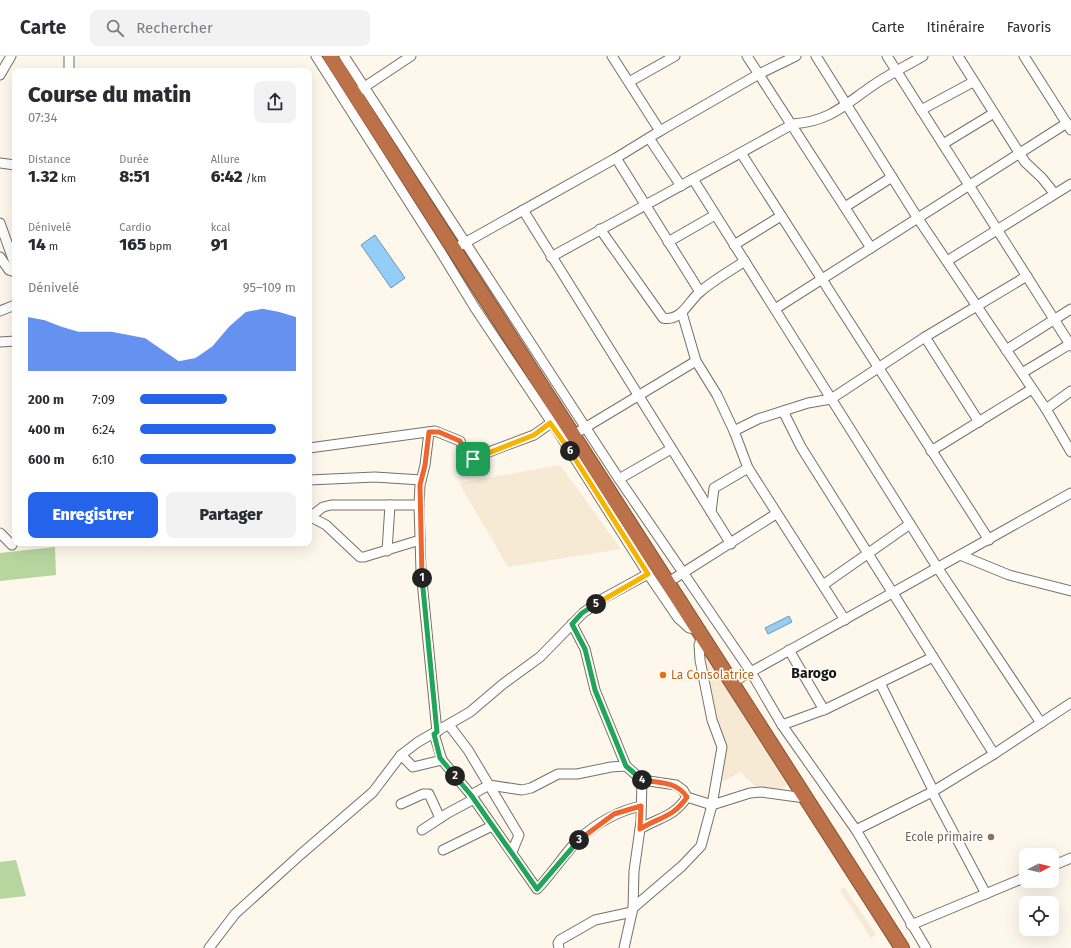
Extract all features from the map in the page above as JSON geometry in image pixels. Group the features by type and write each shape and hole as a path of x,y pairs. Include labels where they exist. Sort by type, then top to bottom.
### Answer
{"highway":[{"path":"330,56 359,90 460,246 573,435 902,948"}],"street":[{"path":"1,71 11,56"},
{"path":"69,56 69,68"},
{"path":"316,56 438,247 475,308 550,423 562,438 648,574 678,618 689,628 700,633 700,660 712,720 722,747 712,804 701,846 682,866 632,910 590,922 560,940 558,943 559,948"},
{"path":"344,56 359,90 411,56"},
{"path":"612,56 660,131"},
{"path":"629,82 675,56"},
{"path":"747,56 793,124 871,248"},
{"path":"796,56 759,74 616,158 460,246 586,426 619,479 751,672 782,725 856,830 926,948"},
{"path":"816,56 917,217 1046,409 1071,452"},
{"path":"887,56 1070,345 1022,373"},
{"path":"551,257 793,124 810,123 827,117 874,85 923,56"},
{"path":"958,56 973,82 1025,162 1042,178 1054,194"},
{"path":"774,309 1019,152 1069,126 1024,56"},
{"path":"921,110 973,82"},
{"path":"943,144 994,113"},
{"path":"649,138 681,186"},
{"path":"741,153 877,368 962,496 988,540"},
{"path":"616,158 700,292"},
{"path":"0,163 12,164"},
{"path":"845,207 892,177"},
{"path":"693,179 937,567 1041,724"},
{"path":"947,261 1071,184"},
{"path":"523,210 731,544"},
{"path":"668,242 716,215"},
{"path":"734,245 781,216"},
{"path":"0,223 12,257"},
{"path":"600,230 660,316 666,319 682,313 700,292 745,262"},
{"path":"0,257 9,270 12,271"},
{"path":"734,431 758,419 783,410 808,403 831,399 925,337 1027,276"},
{"path":"0,311 12,306"},
{"path":"1006,350 1071,308"},
{"path":"682,313 696,361 717,395 734,431 748,468 845,620"},
{"path":"925,337 979,422"},
{"path":"0,342 12,341"},
{"path":"573,435 638,394 696,361"},
{"path":"931,451 1032,389"},
{"path":"1046,409 1071,391"},
{"path":"783,410 801,447 994,754"},
{"path":"312,448 429,432 439,432 460,441 467,458 470,459 534,435 550,423"},
{"path":"429,432 421,480 419,504 421,571 436,733 442,760 472,797 537,889 586,833 618,812 641,806"},
{"path":"619,479 671,449"},
{"path":"711,512 714,488 748,468"},
{"path":"312,480 375,477 421,480"},
{"path":"731,683 1071,493"},
{"path":"312,516 324,507 331,505 419,504"},
{"path":"388,551 390,505"},
{"path":"667,583 731,544 776,514"},
{"path":"312,518 326,526 360,557 388,551 420,540"},
{"path":"823,585 910,524"},
{"path":"0,533 12,545"},
{"path":"960,555 1010,575 1071,591"},
{"path":"209,948 235,914 373,792 401,755 418,742 470,712 503,684 554,645 582,613 604,598 648,574"},
{"path":"572,624 585,649 595,690 626,766 642,780 676,785 683,790 687,797 712,804 750,793 761,792 805,798"},
{"path":"789,650 824,710"},
{"path":"782,725 824,710 933,657"},
{"path":"880,683 986,894"},
{"path":"856,830 933,791 994,754 1071,703"},
{"path":"449,725 468,750 519,836 512,852"},
{"path":"401,755 413,768 442,760"},
{"path":"422,830 489,785 522,790 531,788 558,774 578,774 611,767 626,766"},
{"path":"624,948 632,910 634,864 640,829 642,780"},
{"path":"402,804 423,794 429,794 440,818"},
{"path":"640,829 673,813 680,808 687,797"},
{"path":"443,850 492,826"},
{"path":"1059,863 1071,858"},
{"path":"911,925 1019,880"}],"shaded area":[{"path":"560,465 621,549 508,567 459,483"},
{"path":"706,656 787,785 773,794 761,792 740,772 725,781 716,780 718,744 700,660"},
{"path":"844,887 876,934 871,938 840,890"}],"green space":[{"path":"55,547 56,575 0,581 0,553"},
{"path":"16,860 26,896 0,899 0,862"}],"water":[{"path":"375,235 405,278 391,288 361,245"},
{"path":"789,616 792,622 768,634 765,628"}],"place":[{"name":"La Consolatrice","path":"663,675"},
{"name":"Ecole primaire","path":"991,837"}],"district":[{"name":"Barogo","path":"814,673"}],"route":[{"path":"550,423 562,438 648,574 604,598 582,613 572,624 585,649 595,690 626,766 642,780 676,785 683,790 687,797 680,808 673,813 640,829 641,806 624,810 612,815 579,839 537,889 471,795 440,758 434,734 437,732 421,571 419,504 420,485 425,465 429,432 439,432 460,441 467,458 473,459 534,435 550,423"}]}
